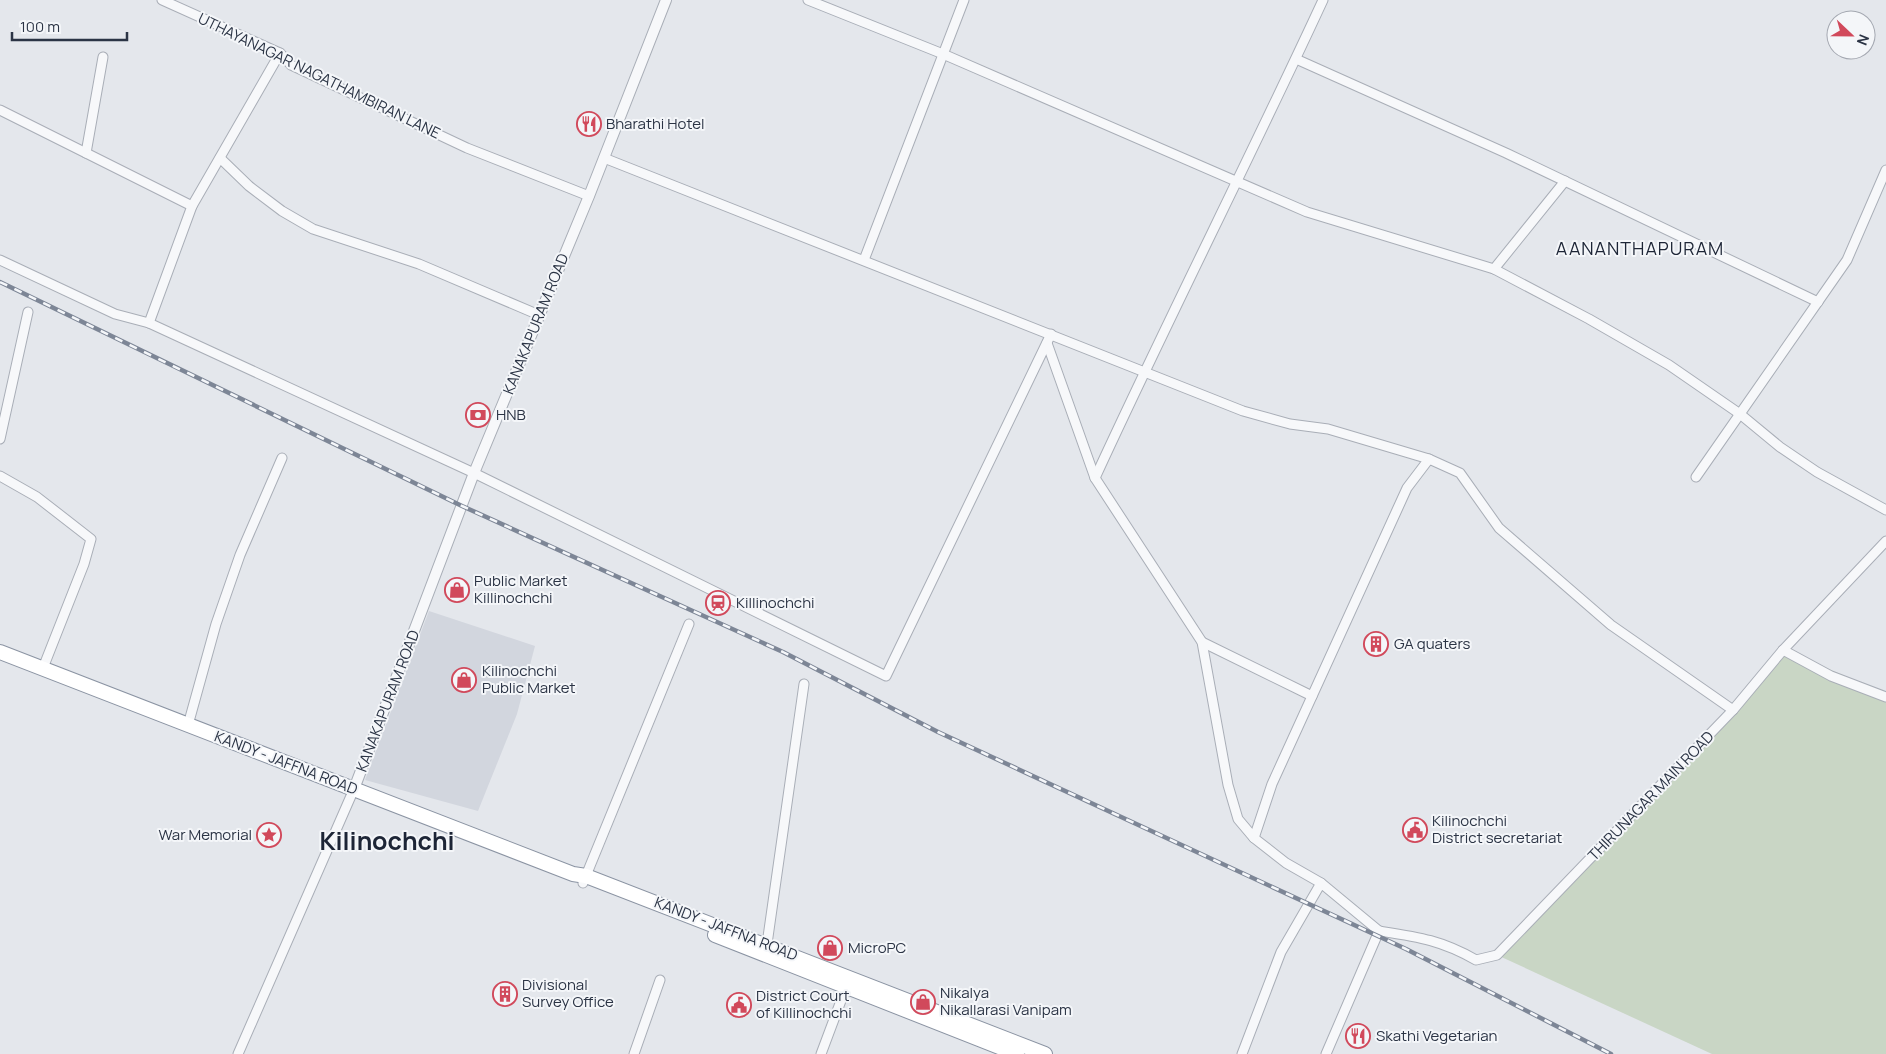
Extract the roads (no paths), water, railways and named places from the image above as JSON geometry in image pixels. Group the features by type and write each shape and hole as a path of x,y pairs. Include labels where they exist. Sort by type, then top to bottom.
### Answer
{"highway":[{"name":"KANDY - JAFFNA ROAD","path":"0,652 354,788 848,982 1045,1054"},
{"name":"KANDY - JAFFNA ROAD","path":"581,878 767,944 848,982 1017,1054"}],"street":[{"name":"UTHAYANAGAR NAGATHAMBIRAN LANE","path":"162,0 280,54 291,66 467,148 589,196"},
{"name":"KANAKAPURAM ROAD","path":"354,788 474,473 589,196 666,0"},
{"path":"808,0 943,54 1307,212 1494,269 1589,319 1669,365 1740,414 1780,447 1817,472 1886,510"},
{"path":"864,260 964,0"},
{"path":"1095,478 1144,371 1238,182 1324,0"},
{"path":"149,323 192,206 280,54"},
{"path":"86,153 103,57"},
{"path":"1296,59 1565,181 1818,302"},
{"path":"0,110 192,206"},
{"path":"220,158 249,186 282,211 313,229 419,264 539,315"},
{"path":"604,158 864,260 1049,338 1144,371 1243,411 1290,424 1328,429 1429,459 1460,473 1498,528 1611,625 1733,710"},
{"path":"1696,477 1847,260 1886,170"},
{"path":"1494,269 1565,181"},
{"path":"0,260 115,314 149,323 474,473 886,676 1049,338"},
{"path":"0,439 28,312"},
{"path":"1049,338 1095,478 1202,642 1228,785 1238,819 1254,838 1286,863 1321,883 1378,931 1326,1054"},
{"path":"188,725 216,624 237,563 282,458"},
{"path":"1254,838 1272,784 1408,488 1429,459"},
{"path":"0,476 37,498 91,540 84,564 43,668"},
{"name":"THIRUNAGAR MAIN ROAD","path":"1378,931 1418,937 1450,945 1476,960 1497,955 1733,710 1783,650 1886,541"},
{"path":"581,878 689,624"},
{"path":"1202,642 1312,696"},
{"path":"1783,650 1831,676 1886,697"},
{"path":"767,944 804,684"},
{"path":"238,1054 354,788"},
{"path":"1242,1054 1281,952 1321,883"},
{"path":"634,1054 660,980"},
{"path":"821,1054 848,982"}],"railway":[{"path":"0,282 462,506 783,652 938,732 1406,949 1611,1054"}],"place":[{"name":"Bharathi Hotel","path":"589,124"},
{"name":"HNB","path":"478,415"},
{"name":"Public Market Killinochchi","path":"457,590"},
{"name":"Killinochchi","path":"718,603"},
{"name":"GA quaters","path":"1376,644"},
{"name":"Kilinochchi Public Market","path":"464,680"},
{"name":"Kilinochchi District secretariat","path":"1415,830"},
{"name":"War Memorial","path":"269,835"},
{"name":"MicroPC","path":"830,948"},
{"name":"Divisional Survey Office","path":"505,994"},
{"name":"Nikalya Nikallarasi Vanipam","path":"923,1002"},
{"name":"District Court of Killinochchi","path":"739,1005"},
{"name":"Skathi Vegetarian","path":"1358,1036"}],"district":[{"name":"AANANTHAPURAM","path":"1640,249"},
{"name":"Kilinochchi","path":"387,841"}]}
